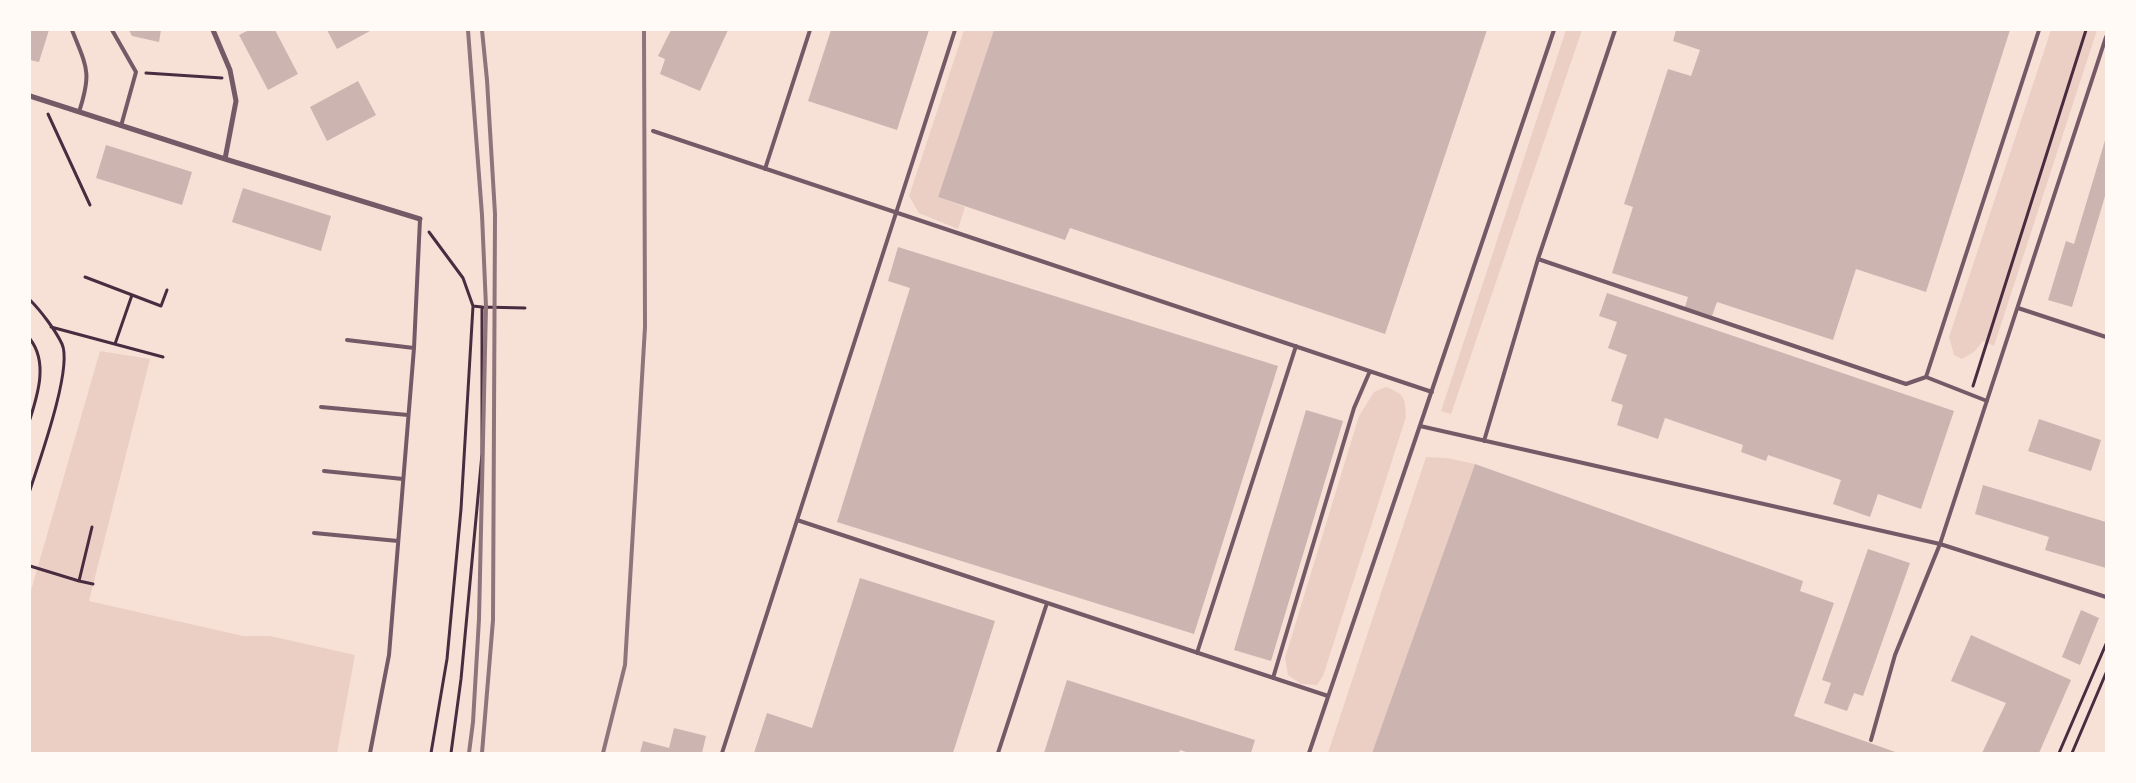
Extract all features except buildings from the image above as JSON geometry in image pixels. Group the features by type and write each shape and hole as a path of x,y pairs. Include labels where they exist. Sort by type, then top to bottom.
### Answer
{"street":[{"path":"213,30 230,70 236,101 225,159"},
{"path":"30,96 420,219"}],"lane":[{"path":"72,30 87,68 87,87 79,112"},
{"path":"112,30 136,72 121,126"},
{"path":"765,168 810,30"},
{"path":"722,753 955,30"},
{"path":"1309,753 1554,30"},
{"path":"1484,441 1538,259 1615,30"},
{"path":"1926,377 2040,30"},
{"path":"1871,740 1895,655 1940,544 2106,37"},
{"path":"653,131 1432,392"},
{"path":"370,753 389,655 414,348 420,219"},
{"path":"1538,259 1906,384 1926,377 1987,401"},
{"path":"2018,308 2106,337"},
{"path":"347,340 414,348"},
{"path":"1197,652 1296,346"},
{"path":"1274,678 1354,408 1370,371"},
{"path":"321,407 408,415"},
{"path":"1420,426 1940,544 2106,597"},
{"path":"324,472 403,479"},
{"path":"797,520 1328,696"},
{"path":"314,533 398,541"},
{"path":"998,753 1047,603"}],"path":[{"path":"1971,394 2086,30"},
{"path":"136,72 231,79"},
{"path":"48,113 90,205"},
{"path":"420,219 462,278 473,306 461,509 449,640 431,753"},
{"path":"85,277 161,306 167,290"},
{"path":"115,344 132,295"},
{"path":"30,300 38,308 63,345 64,374 30,490"},
{"path":"473,306 525,308"},
{"path":"451,753 462,670 482,454 482,306"},
{"path":"51,327 164,357"},
{"path":"30,339 34,344 41,371 38,394 30,419"},
{"path":"79,581 92,527"},
{"path":"30,566 93,584"},
{"path":"2059,753 2106,644"},
{"path":"2072,753 2106,673"}],"shaded area":[{"path":"964,30 994,30 938,197 965,207 958,229 919,213 909,196"},
{"path":"1566,30 1582,30 1451,414 1441,411"},
{"path":"2051,30 2097,30 1994,346 1983,341 1974,352 1962,359 1954,355 1949,337"},
{"path":"100,351 150,359 89,601 243,636 270,636 355,655 337,753 30,753 30,594"},
{"path":"1386,387 1403,397 1406,417 1323,676 1317,685 1301,684 1288,675 1285,658 1359,416 1374,392"},
{"path":"1426,457 1447,458 1475,464 1372,753 1328,753"}],"railway":[{"path":"468,30 482,215 486,307 479,619 473,722 469,753"},
{"path":"482,30 495,214 493,620 482,753"},
{"path":"603,753 625,665 645,327 644,30"}]}
